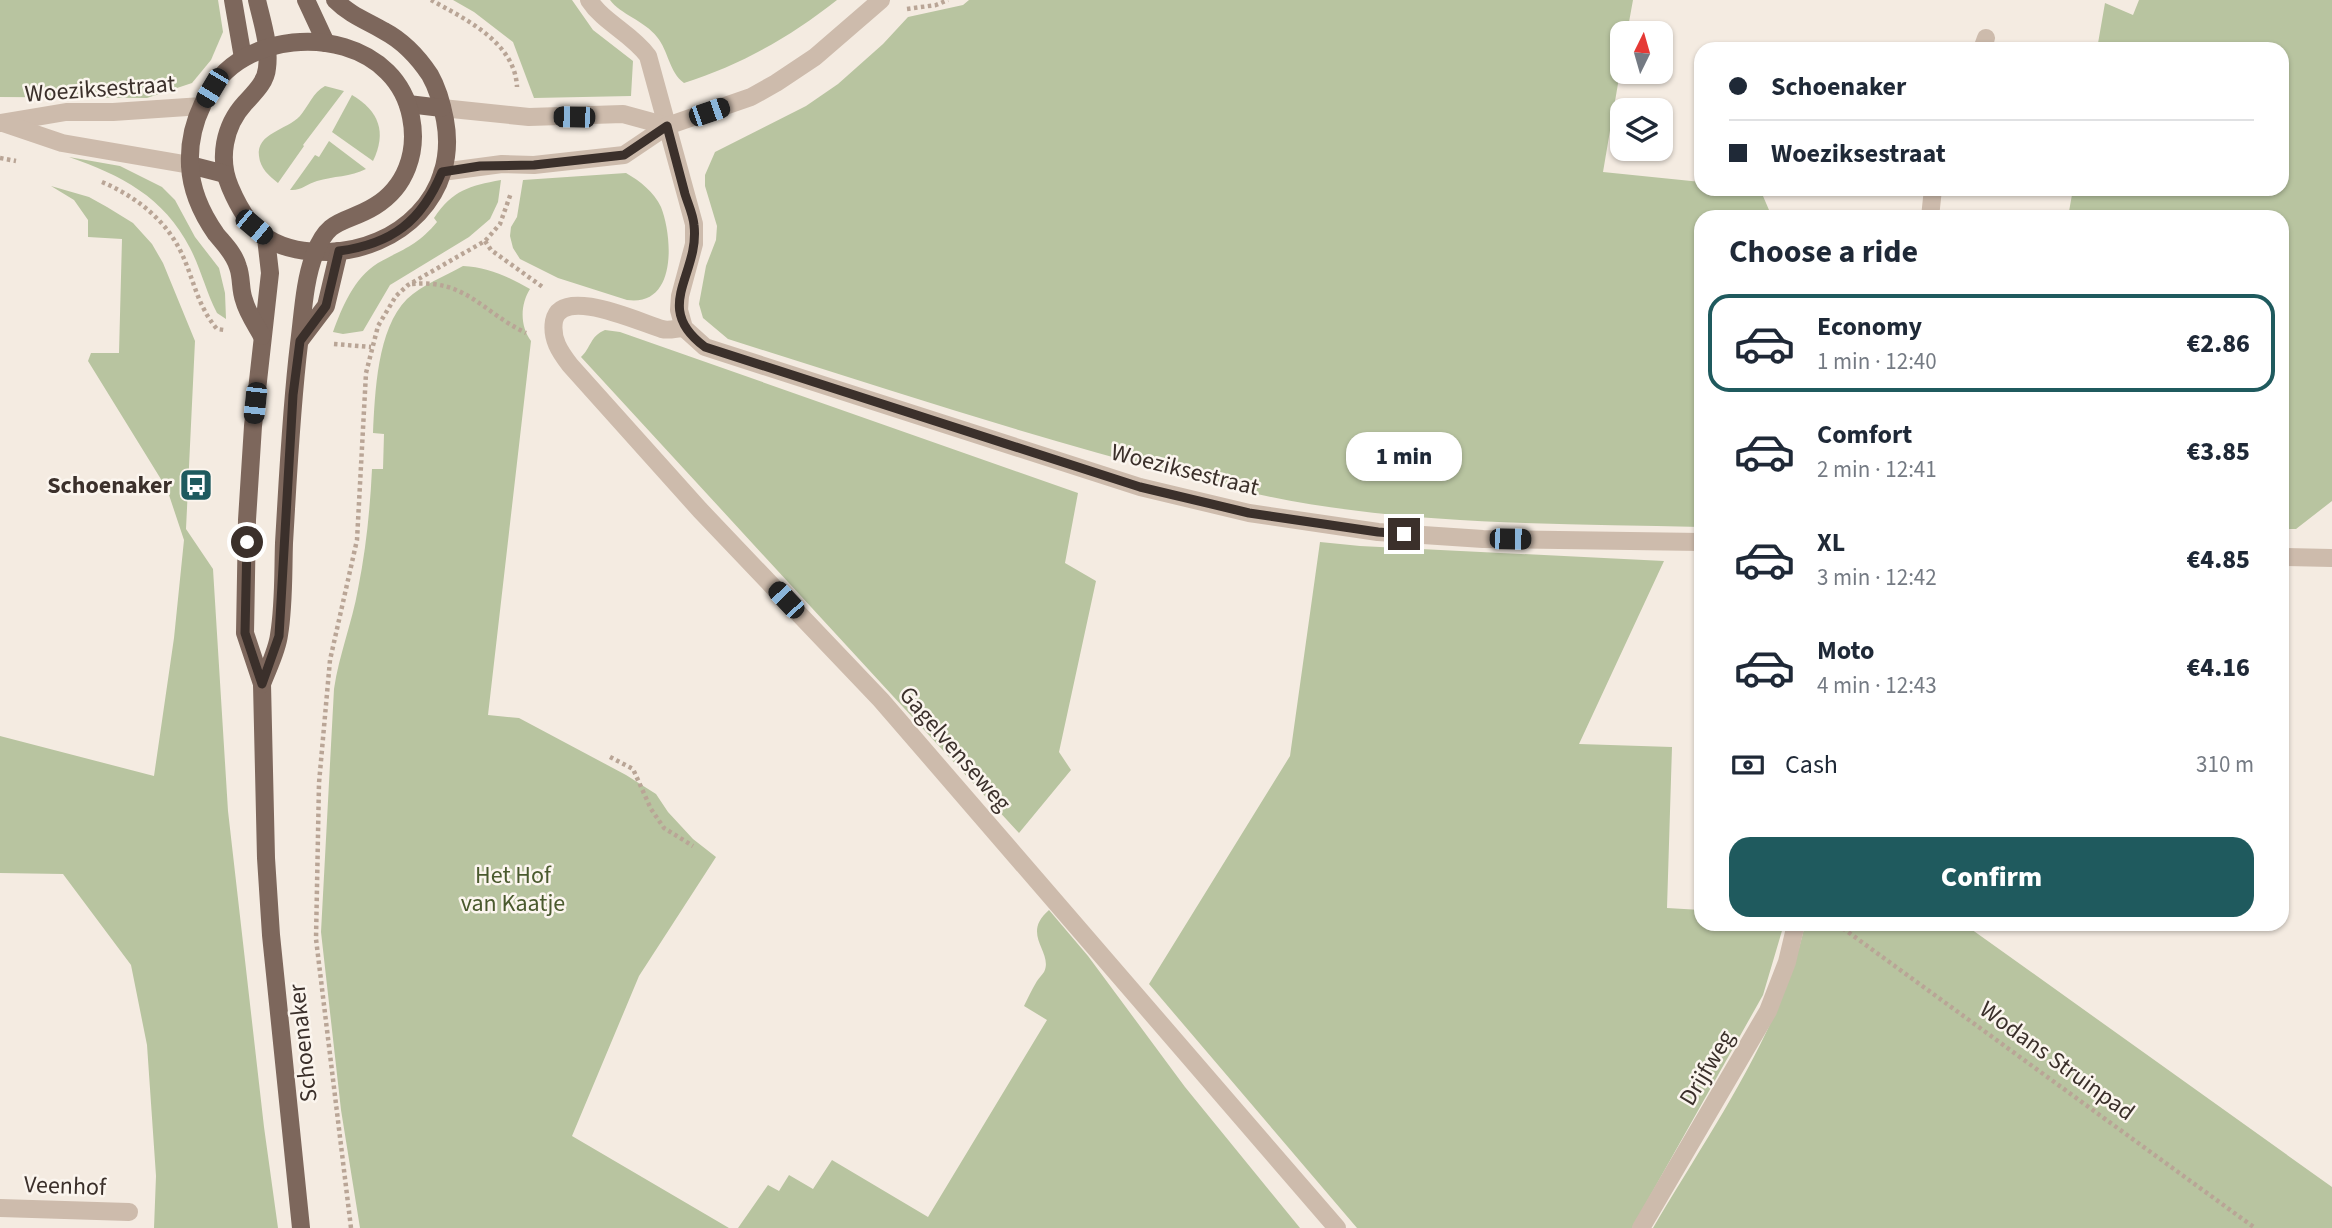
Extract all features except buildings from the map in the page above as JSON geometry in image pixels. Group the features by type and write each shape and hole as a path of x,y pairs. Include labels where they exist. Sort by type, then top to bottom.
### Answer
{"main road":[{"path":"233,0 243,58"},
{"path":"257,0 267,47 267,69 263,80 235,114 224,146 225,174 245,216 266,238 290,249 315,252 362,248 384,240 404,228 420,212 433,193 442,172 446,150 442,108 438,91 430,76 406,46 385,31 346,11 335,0"},
{"path":"306,0 326,43"},
{"path":"262,336 243,300 240,274 230,251 202,211 193,189 190,165 192,135 202,106 212,88 226,72 243,58 267,47 298,41 349,47 368,55 381,65 397,81 408,104 413,137 412,158 406,174 393,191 376,205 340,221 326,231 315,252"},
{"path":"408,104 442,108"},
{"path":"190,165 225,174"},
{"name":"Schoenaker","path":"266,238 270,273 253,426 247,520 245,633 262,684 271,935 301,1228"},
{"name":"Schoenaker","path":"300,341 326,306 339,251"},
{"name":"Schoenaker","path":"262,684 279,636 293,395 310,268 315,252"}],"street":[{"path":"558,348 553,335 554,320 558,310 567,305 608,311 666,330 684,328 679,310 680,296 694,244 694,225 648,56 631,36 605,18 589,0"},
{"path":"442,172 480,166 534,165 624,155 667,126 751,97 776,83 814,57 881,0"},
{"name":"Woeziksestraat","path":"1,123 66,112 202,106"},
{"path":"442,108 517,116 623,114 667,126"},
{"name":"Woeziksestraat","path":"1,123 62,143 190,165"},
{"name":"Woeziksestraat","path":"684,328 705,347 719,353 1140,487 1249,513 1404,534 1483,539 1694,542"},
{"name":"Gagelvenseweg","path":"558,348 570,365 700,510 881,700 1337,1228"},
{"path":"2289,557 2332,558"},
{"name":"Drijfweg","path":"1641,1228 1768,1011 1787,961 1794,931"},
{"name":"Veenhof","path":"0,1208 129,1212"}],"path":[{"path":"431,0 441,3 481,30 508,56 516,75 517,116"},
{"path":"0,158 21,162"},
{"path":"100,181 126,192 160,222 179,248 204,313 217,329 262,336"},
{"name":"Schoenaker","path":"351,1228 316,939 319,783 330,660 357,540 366,373 371,347 386,310 408,285 485,241 498,255 567,305"},
{"path":"408,285 429,283 453,287 507,323 558,348"},
{"path":"300,341 371,347"},
{"path":"610,757 633,769 651,809 664,828 693,846"},
{"name":"Wodans Struinpad","path":"1847,931 2255,1228"}],"green space":[{"path":"0,0 218,0 223,32 211,60 192,83 147,98 0,97"},
{"path":"453,0 572,0 593,30 633,61 631,96 534,98 513,42 474,12"},
{"path":"610,0 837,0 764,49 725,68 684,83 675,73 652,31"},
{"path":"969,0 1633,0 1629,21 1610,21 1610,84 1618,84 1616,98 1610,98 1610,131 1603,172 1694,181 1694,196 1763,196 1769,210 1694,210 1694,527 1438,519 1319,506 1255,494 1052,440 728,339 703,318 699,304 706,266 716,240 717,226 705,186 705,175 715,152 806,106 838,84 883,44 908,17 963,5"},
{"path":"2139,0 2332,0 2332,501 2296,529 2289,529 2289,210 2069,210 2072,196 2289,196 2289,42 2098,42 2105,3 2133,15"},
{"path":"325,86 344,91 278,183 268,175 261,164 259,148 267,137 300,116"},
{"path":"352,95 369,108 378,123 379,141 373,161 332,132"},
{"path":"329,141 366,169 290,190 315,155 319,157"},
{"path":"69,157 120,166 162,187 175,200 195,237 219,268 225,293 226,319 217,313 190,248 167,215 139,190 123,180"},
{"path":"626,173 655,196 665,220 669,252 667,268 663,282 655,293 643,299 627,300 558,278 520,259 510,236 511,227 517,217 523,180"},
{"path":"501,180 498,202 490,219 469,237 390,285 363,331 343,334 333,332 350,294 370,269 423,237 437,222 434,218 455,195 471,187"},
{"path":"51,186 89,197 133,223 152,244 163,263 195,341 186,529 213,569 228,811 278,1228 154,1228 156,1176 147,1045 131,965 63,874 0,873 0,736 154,776 174,638 184,540 167,489 88,361 91,353 119,353 122,239 88,237 88,220 74,200"},
{"name":"Het Hof van Kaatje","path":"463,266 498,273 530,289 524,302 523,315 525,329 531,341 488,715 519,718 626,775 656,794 668,812 693,839 716,857 639,976 572,1136 729,1228 360,1228 341,1110 321,932 334,689 361,574 372,469 383,469 384,434 373,433 377,381 389,327 397,312 413,294"},
{"path":"605,330 620,332 1078,493 1065,563 1096,581 1059,752 1071,770 1019,833 581,357 596,335"},
{"path":"1320,542 1664,561 1579,744 1672,747 1667,908 1694,910 1694,931 1782,931 1763,995 1632,1228 1357,1228 1149,984 1290,756"},
{"path":"1049,910 1088,956 1185,1087 1300,1228 738,1228 768,1185 779,1191 789,1175 813,1189 832,1160 928,1217 1047,1020 1024,1006 1046,965 1037,927"},
{"path":"1803,931 1974,931 2332,1187 2332,1228 1653,1228 1741,1081 1779,1003"}],"place":[{"name":"Schoenaker","path":"196,485"}],"route":[{"path":"247,542 245,633 262,684 279,636 293,395 300,341 326,306 339,251 362,248 384,240 404,228 420,212 433,193 442,172 480,166 534,165 624,155 667,126 694,225 694,244 680,296 679,310 684,328 705,347 1140,487 1249,513 1404,534"}]}
